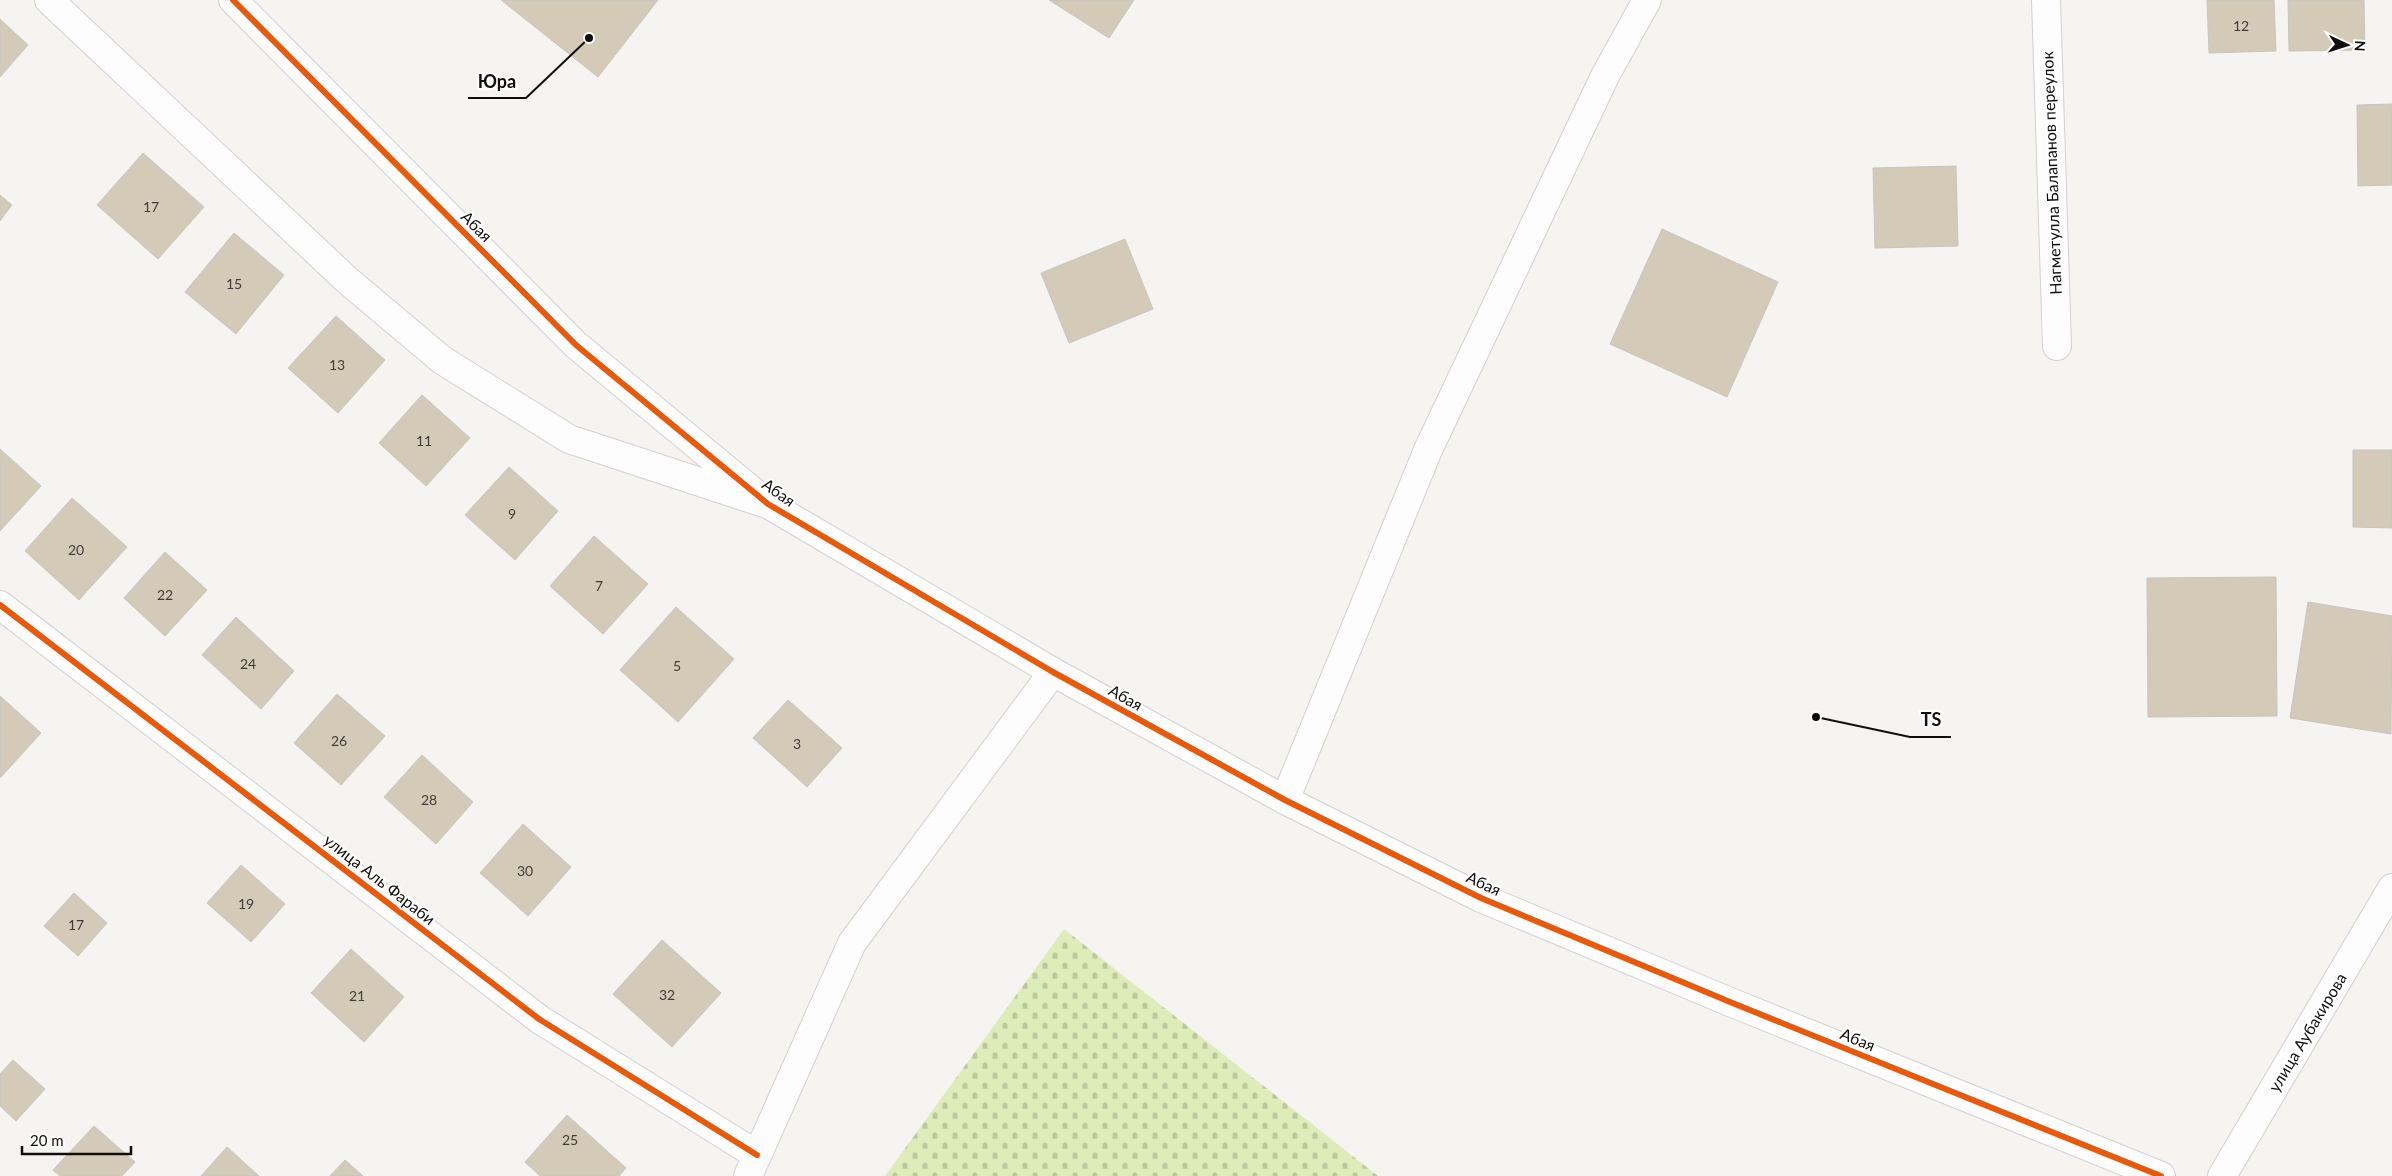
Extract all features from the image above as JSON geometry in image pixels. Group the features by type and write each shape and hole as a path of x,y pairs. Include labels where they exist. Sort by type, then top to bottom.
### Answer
{"street":[{"path":"49,0 347,280 442,360 569,439 768,504"},
{"name":"Абая","path":"233,0 576,345 768,504 1053,672 1285,800 1481,898 1735,1004 2161,1176"},
{"path":"1285,800 1428,450 1605,76 1647,0"},
{"name":"Нагметулла Балапанов переулок","path":"2046,0 2057,346"},
{"name":"улица Аль Фараби","path":"0,605 539,1019 752,1166"},
{"path":"752,1166 852,943 1053,672"},
{"name":"улица Аубакирова","path":"2222,1176 2392,888"}],"green space":[{"path":"1064,929 1378,1176 885,1176"}],"building":[{"path":"501,0 658,0 598,77"},
{"path":"1049,0 1134,0 1109,38"},
{"path":"2207,0 2274,0 2276,51 2209,53"},
{"path":"2288,0 2364,0 2365,50 2289,51"},
{"path":"0,19 28,45 0,77"},
{"path":"2392,104 2392,185 2358,186 2357,105"},
{"path":"143,153 204,207 158,259 97,205"},
{"path":"1956,166 1958,246 1875,248 1873,168"},
{"path":"0,195 12,205 0,221"},
{"path":"1662,229 1778,282 1727,397 1610,344"},
{"path":"234,233 284,275 236,334 185,292"},
{"path":"1125,239 1153,309 1069,343 1041,273"},
{"path":"336,316 385,360 338,413 288,368"},
{"path":"422,395 470,438 426,486 379,443"},
{"path":"0,449 41,486 0,531"},
{"path":"2353,450 2392,450 2392,528 2353,527"},
{"path":"509,467 558,511 515,560 465,515"},
{"path":"72,498 127,547 79,600 25,551"},
{"path":"594,536 648,584 603,634 550,586"},
{"path":"165,552 207,590 165,636 124,598"},
{"path":"2276,577 2277,716 2148,717 2147,578"},
{"path":"2308,602 2392,616 2391,734 2290,718"},
{"path":"676,607 734,659 678,722 620,670"},
{"path":"236,617 294,671 261,709 202,655"},
{"path":"337,694 385,736 341,785 294,743"},
{"path":"0,696 41,733 1,777 0,777"},
{"path":"788,700 842,748 807,787 753,738"},
{"path":"422,755 473,802 436,844 384,797"},
{"path":"523,824 571,867 528,916 480,873"},
{"path":"241,865 285,904 251,942 207,903"},
{"path":"74,893 107,923 78,956 44,926"},
{"path":"662,940 721,993 672,1047 613,994"},
{"path":"351,949 404,997 364,1042 311,993"},
{"path":"13,1060 45,1089 16,1121 0,1106 0,1074"},
{"path":"567,1115 626,1168 619,1176 540,1176 525,1162"},
{"path":"94,1126 135,1162 122,1176 60,1176 53,1170"},
{"path":"227,1147 259,1176 201,1176"},
{"path":"345,1160 363,1176 330,1176"}],"cycle path":[{"path":"233,0 576,345 768,504 1053,672 1285,800 1481,898 1735,1004 2161,1176"},
{"path":"0,605 539,1019 757,1155"}],"place":[{"name":"Юра","path":"589,38"},
{"name":"TS","path":"1816,717"}]}
